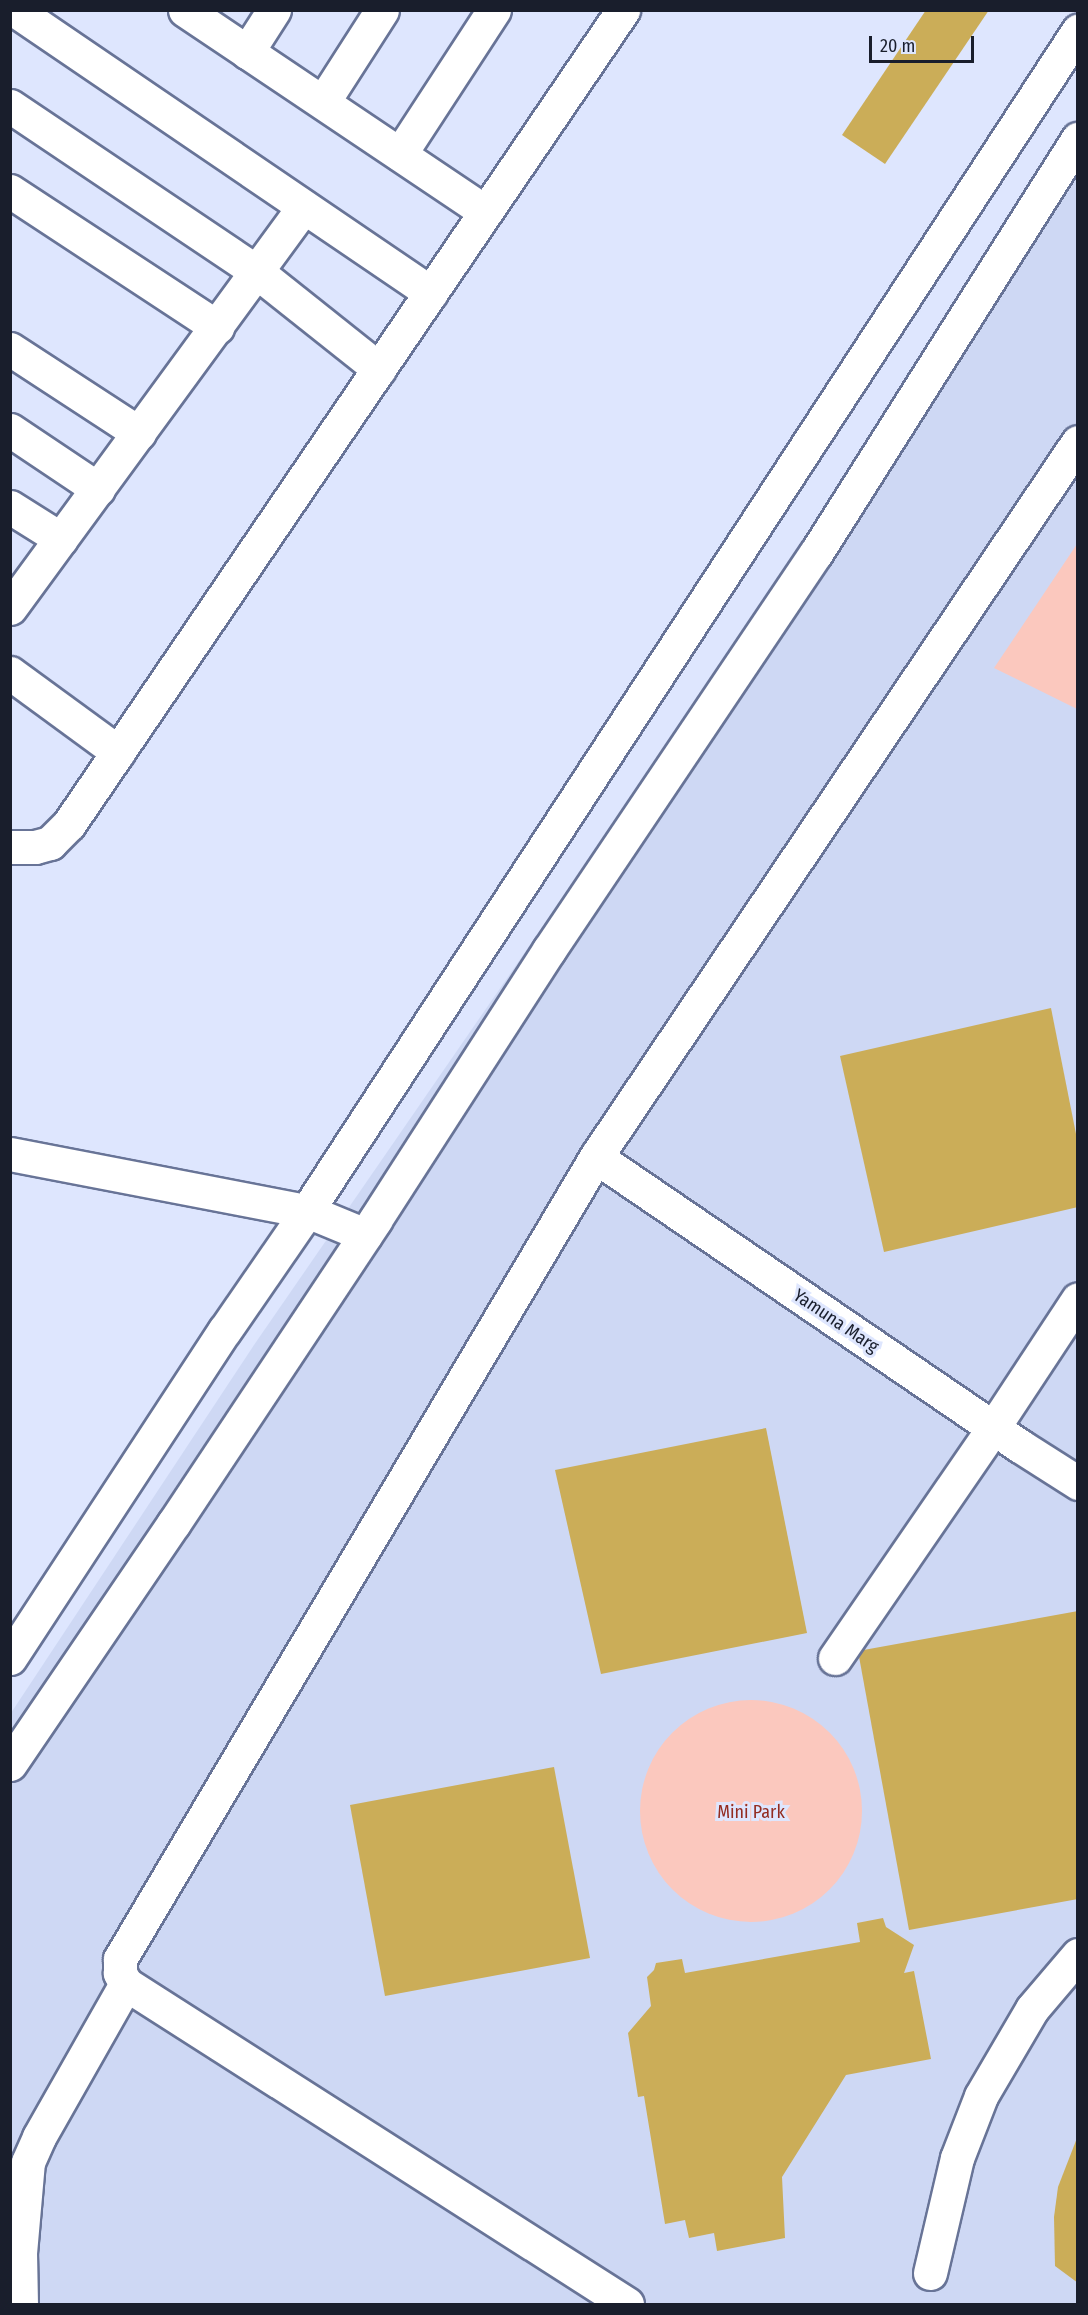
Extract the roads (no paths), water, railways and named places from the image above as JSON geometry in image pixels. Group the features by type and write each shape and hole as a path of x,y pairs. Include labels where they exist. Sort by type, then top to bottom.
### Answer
{"street":[{"path":"15,10 431,293"},
{"path":"186,10 486,212"},
{"path":"247,52 274,10"},
{"path":"322,102 382,10"},
{"path":"400,154 494,10"},
{"path":"10,847 35,848 50,843 69,824 623,10"},
{"path":"10,1658 219,1340 308,1211 1077,32"},
{"path":"10,106 257,272 379,369"},
{"path":"10,1764 365,1235 549,950 816,553 1077,139"},
{"path":"10,191 217,327"},
{"path":"14,595 61,540 304,207"},
{"path":"10,349 139,433"},
{"path":"10,430 98,489"},
{"path":"627,2304 126,1984 120,1972 120,1959 596,1156 1077,442"},
{"path":"10,507 61,540"},
{"path":"10,673 118,752"},
{"path":"10,1154 308,1211 365,1235"},
{"name":"Yamuna Marg","path":"596,1156 1077,1483"},
{"path":"835,1658 993,1428 1077,1299"},
{"path":"930,2273 957,2157 981,2096 1032,2009 1077,1955"},
{"path":"21,2304 22,2208 28,2163 39,2137 126,1984"}],"park label":[{"name":"Mini Park","path":"751,1812"}]}
